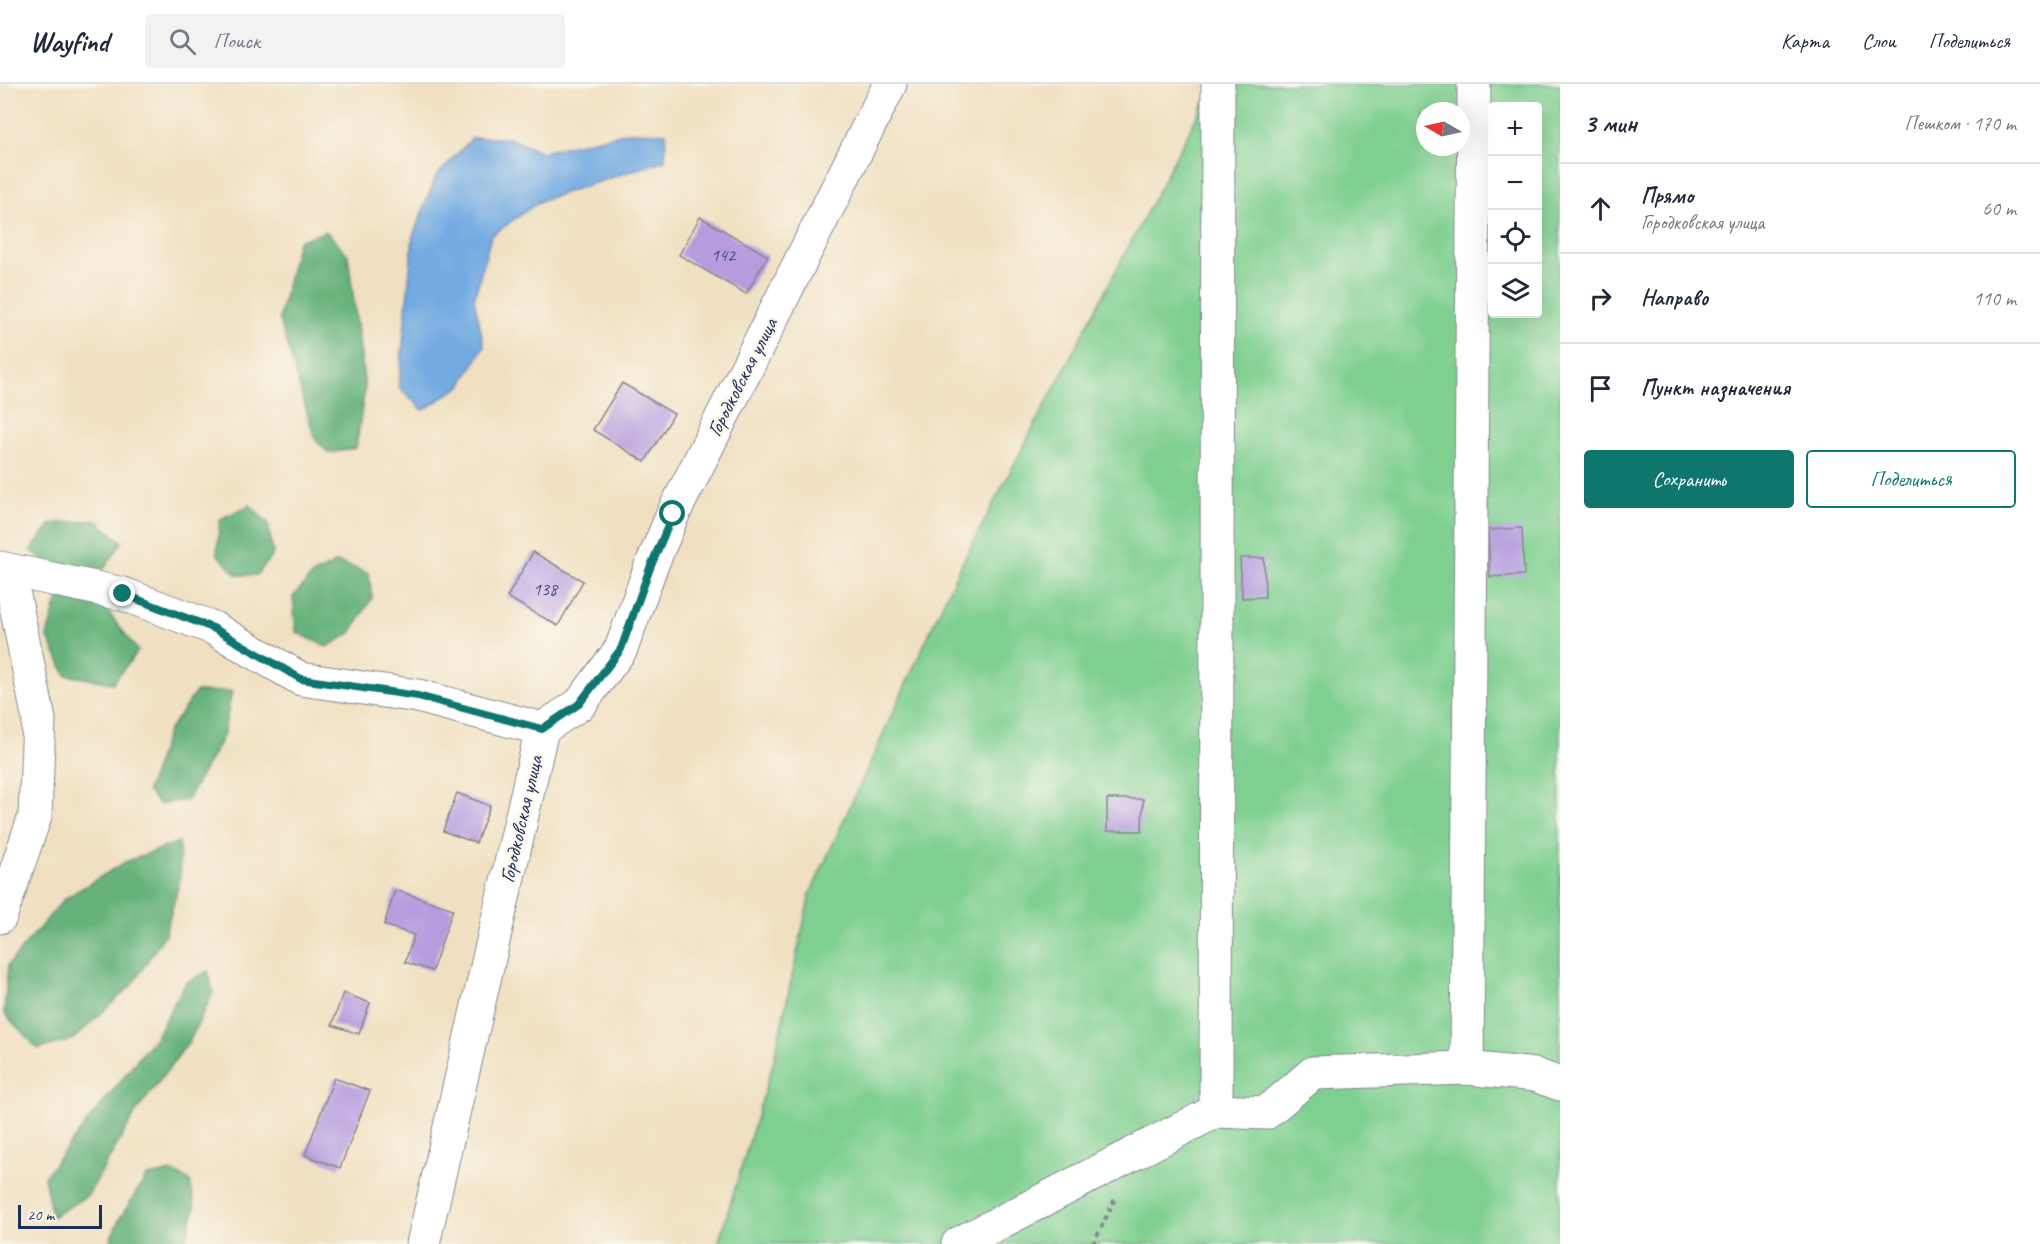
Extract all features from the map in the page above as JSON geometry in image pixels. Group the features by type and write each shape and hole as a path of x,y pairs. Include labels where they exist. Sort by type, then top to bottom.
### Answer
{"street":[{"name":"Городковская улица","path":"423,1244 542,729 579,704 621,649 650,568 673,514 890,84"},
{"path":"1216,1111 1218,84"},
{"path":"1467,1068 1474,84"},
{"path":"0,918 35,816 39,720 4,570 123,594 213,628 301,679 418,696 542,729"},
{"path":"958,1244 1216,1111 1266,1113 1313,1073 1467,1068 1535,1075 1560,1084"}],"green space":[{"path":"1214,84 1560,84 1560,1244 718,1244 774,1060 810,894 956,575"},
{"path":"326,231 348,255 365,388 356,448 329,453 315,439 279,318 298,241"},
{"path":"250,505 268,523 273,554 257,575 237,575 217,554 220,519"},
{"path":"96,520 122,542 104,569 52,566 31,550 51,524"},
{"path":"337,562 369,573 372,598 351,633 327,647 296,632 293,597 312,575"},
{"path":"58,597 105,608 138,651 113,683 66,675 47,636"},
{"path":"232,691 223,737 187,800 159,804 147,791 168,731 196,692"},
{"path":"179,842 180,880 165,934 132,985 72,1040 38,1049 4,1013 8,965 64,899 125,862"},
{"path":"208,971 213,993 190,1040 136,1112 88,1195 52,1217 44,1177 156,1036 186,982"},
{"path":"173,1172 190,1181 195,1208 184,1244 108,1244 120,1218 147,1176"}],"water":[{"path":"629,132 666,133 665,160 540,201 491,236 474,299 484,346 461,386 423,410 399,387 413,236 436,177 472,138 508,138 542,152"}],"building":[{"path":"700,217 768,256 746,294 679,255"},
{"path":"622,383 674,414 645,462 593,430"},
{"path":"1522,528 1524,575 1490,577 1488,530"},
{"path":"533,552 583,581 558,626 507,597"},
{"path":"1240,558 1264,558 1265,597 1242,598"},
{"path":"457,793 490,806 476,843 443,831"},
{"path":"1107,799 1143,799 1142,831 1107,831"},
{"path":"395,890 453,909 432,971 405,962 414,935 384,925"},
{"path":"343,993 370,1003 359,1034 332,1025"},
{"path":"334,1078 370,1091 340,1168 305,1155"}],"route":[{"path":"123,594 213,628 301,679 418,696 542,729 579,704 621,649 650,568 673,514"}]}
